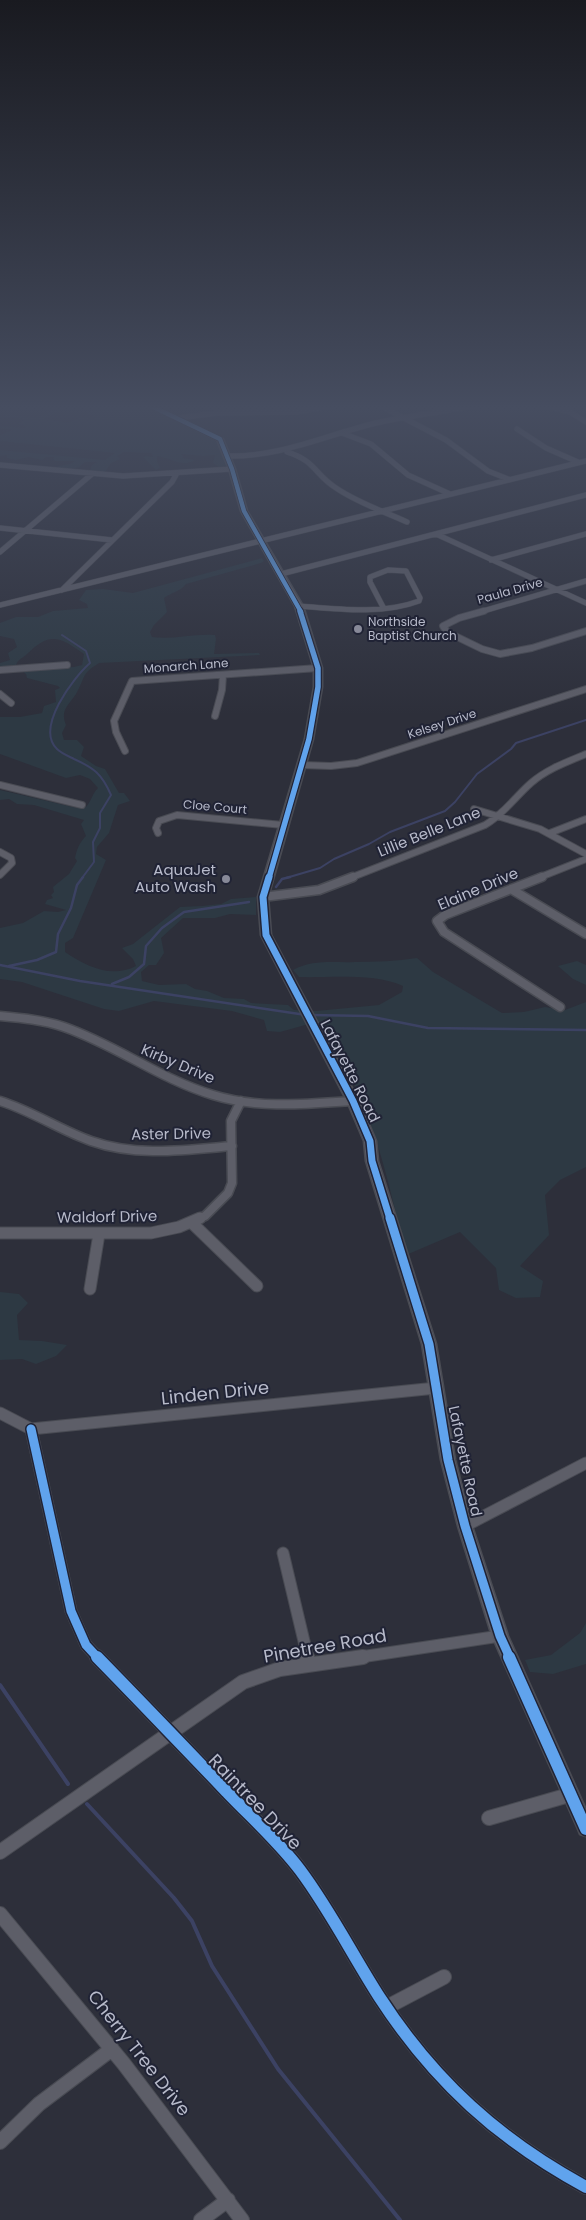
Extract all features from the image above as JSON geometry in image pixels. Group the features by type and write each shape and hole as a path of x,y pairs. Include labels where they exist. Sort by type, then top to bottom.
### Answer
{"main road":[{"name":"Lafayette Road","path":"243,508 260,541 299,606 318,668 318,687 302,765 262,897 262,913 266,935 309,1021 353,1101 370,1141 372,1161 428,1344 448,1460 464,1526 500,1636 569,1795 586,1829"}],"street":[{"path":"0,552 52,508"},
{"path":"61,591 146,508"},
{"path":"377,508 407,522"},
{"path":"0,605 397,508"},
{"path":"281,574 538,508"},
{"path":"0,528 112,540"},
{"path":"436,534 586,603"},
{"path":"491,560 586,534"},
{"path":"299,606 338,610 406,606 420,600 406,571 394,568 378,572 370,577 383,607"},
{"name":"Paula Drive","path":"443,626 459,618 586,581"},
{"path":"443,626 447,632 482,649 500,654 532,648 586,631"},
{"path":"0,670 67,665"},
{"name":"Monarch Lane","path":"125,751 116,732 114,721 132,681 318,668"},
{"path":"215,716 222,690 223,675"},
{"name":"Kelsey Drive","path":"302,765 331,766 356,763 586,689"},
{"path":"0,694 11,703"},
{"name":"Lillie Belle Lane","path":"262,897 307,892 330,886 488,824 499,816 537,778 586,754"},
{"path":"1,786 82,805"},
{"path":"474,809 526,823 550,833 586,854"},
{"name":"Cloe Court","path":"158,833 156,828 158,821 178,815 283,825"},
{"path":"550,833 586,820"},
{"path":"0,852 11,858 12,863 0,876"},
{"name":"Elaine Drive","path":"560,1007 450,936 437,924 437,921 444,916 586,859"},
{"path":"511,889 586,934"},
{"name":"Kirby Drive","path":"0,1016 30,1019 58,1026 188,1086 240,1101 285,1105 353,1101"},
{"name":"Aster Drive","path":"0,1101 19,1106 91,1141 127,1150 173,1151 232,1146"},
{"name":"Waldorf Drive","path":"0,1233 151,1233 191,1222 205,1216 228,1193 232,1183 232,1121 240,1101"},
{"path":"191,1222 257,1286"},
{"path":"90,1289 99,1234"},
{"name":"Linden Drive","path":"31,1429 436,1388"},
{"path":"0,1413 31,1429"},
{"name":"Raintree Drive","path":"31,1429 71,1611 76,1627 86,1645 300,1870 386,2007 410,2041 469,2105 532,2156 586,2187"},
{"path":"464,1526 586,1463"},
{"path":"283,1553 309,1664"},
{"name":"Pinetree Road","path":"0,1852 243,1682 280,1669 500,1636"},
{"path":"488,1818 569,1795"},
{"name":"Cherry Tree Drive","path":"0,1914 69,1994 112,2048 242,2220"},
{"path":"386,2007 444,1977"},
{"path":"0,2142 34,2108 112,2048"},
{"path":"201,2220 228,2200"}],"shaded area":[{"path":"262,558 264,561 261,563 186,584 181,589 167,596 164,598 167,612 150,632 152,637 160,638 215,635 214,654 259,653 260,655 99,663 86,674 64,712 66,725 62,733 64,740 77,740 84,747 81,756 96,766 105,769 119,793 124,793 130,801 118,805 109,833 97,847 96,854 106,860 73,938 65,943 65,952 81,962 99,969 108,971 127,970 136,966 133,959 122,948 133,944 180,907 221,904 231,899 256,897 256,915 230,914 215,918 183,918 161,938 164,953 156,965 149,965 141,972 142,981 159,985 186,984 195,989 207,991 224,998 244,999 251,1003 288,1005 294,1010 316,1011 379,1005 402,992 403,986 379,979 299,977 293,970 316,963 378,962 417,958 433,972 502,1013 524,1012 545,1007 565,1010 586,1002 586,1167 560,1180 545,1195 549,1235 520,1266 543,1281 540,1297 516,1298 499,1290 496,1268 460,1232 406,1255 374,1133 350,1077 335,1049 316,1022 280,1032 267,1031 264,1020 232,1011 154,1001 119,1011 104,1009 22,982 0,979 0,928 23,923 44,911 58,912 66,910 45,904 47,900 53,898 51,895 54,892 53,887 69,874 77,861 75,858 78,849 86,836 81,824 84,820 34,805 17,804 9,799 0,800 0,790 77,808 86,807 98,788 90,779 80,775 66,778 0,754 0,717 20,717 42,713 44,706 56,702 55,690 60,688 27,678 26,674 20,669 74,667 82,665 84,654 61,640 49,639 35,647 19,660 16,665 0,668 0,663 10,660 8,653 17,647 14,639 0,636 0,623 16,617 38,617 53,611 88,608 87,604 79,600 86,590 103,589 133,593"},
{"path":"577,961 586,965 586,985 573,979 558,966"},
{"path":"0,1292 19,1294 28,1303 17,1315 19,1340 67,1345 56,1356 36,1364 22,1359 0,1360"},
{"path":"586,1623 586,1664 553,1674 530,1672 525,1660 551,1655 580,1633"}],"waterway":[{"path":"62,635 86,651 90,663 66,691 59,704 50,729 51,740 60,752 97,772 111,795 100,813 100,828 93,842 94,862 82,878"},
{"path":"286,878 320,868 334,859 369,844 390,832 445,811 455,802 477,774 511,749 516,743 586,720"},
{"path":"9,966 37,960 56,952 58,934 71,908 77,885 83,877"},
{"path":"286,878 290,877"},
{"path":"276,887 282,879 286,878"},
{"path":"112,984 129,977 144,964 146,946 162,928 184,912 249,902"},
{"path":"0,965 80,981 306,1015"},
{"path":"311,1015 368,1016 428,1028 586,1030"},
{"path":"0,1685 68,1784"},
{"path":"87,1804 174,1898 192,1921 212,1966 278,2069 400,2220"}],"cycle path":[{"path":"243,508 299,606 318,668 318,687 309,739 263,897 266,935 353,1101 370,1141 372,1161 429,1344 448,1460 465,1526 500,1636 586,1829"},
{"path":"31,1429 71,1611 86,1645 300,1870 394,2019 446,2084 489,2124 513,2142 561,2174 586,2187"}],"place":[{"name":"Northside Baptist Church","path":"358,629"},
{"name":"AquaJet Auto Wash","path":"226,879"}]}
